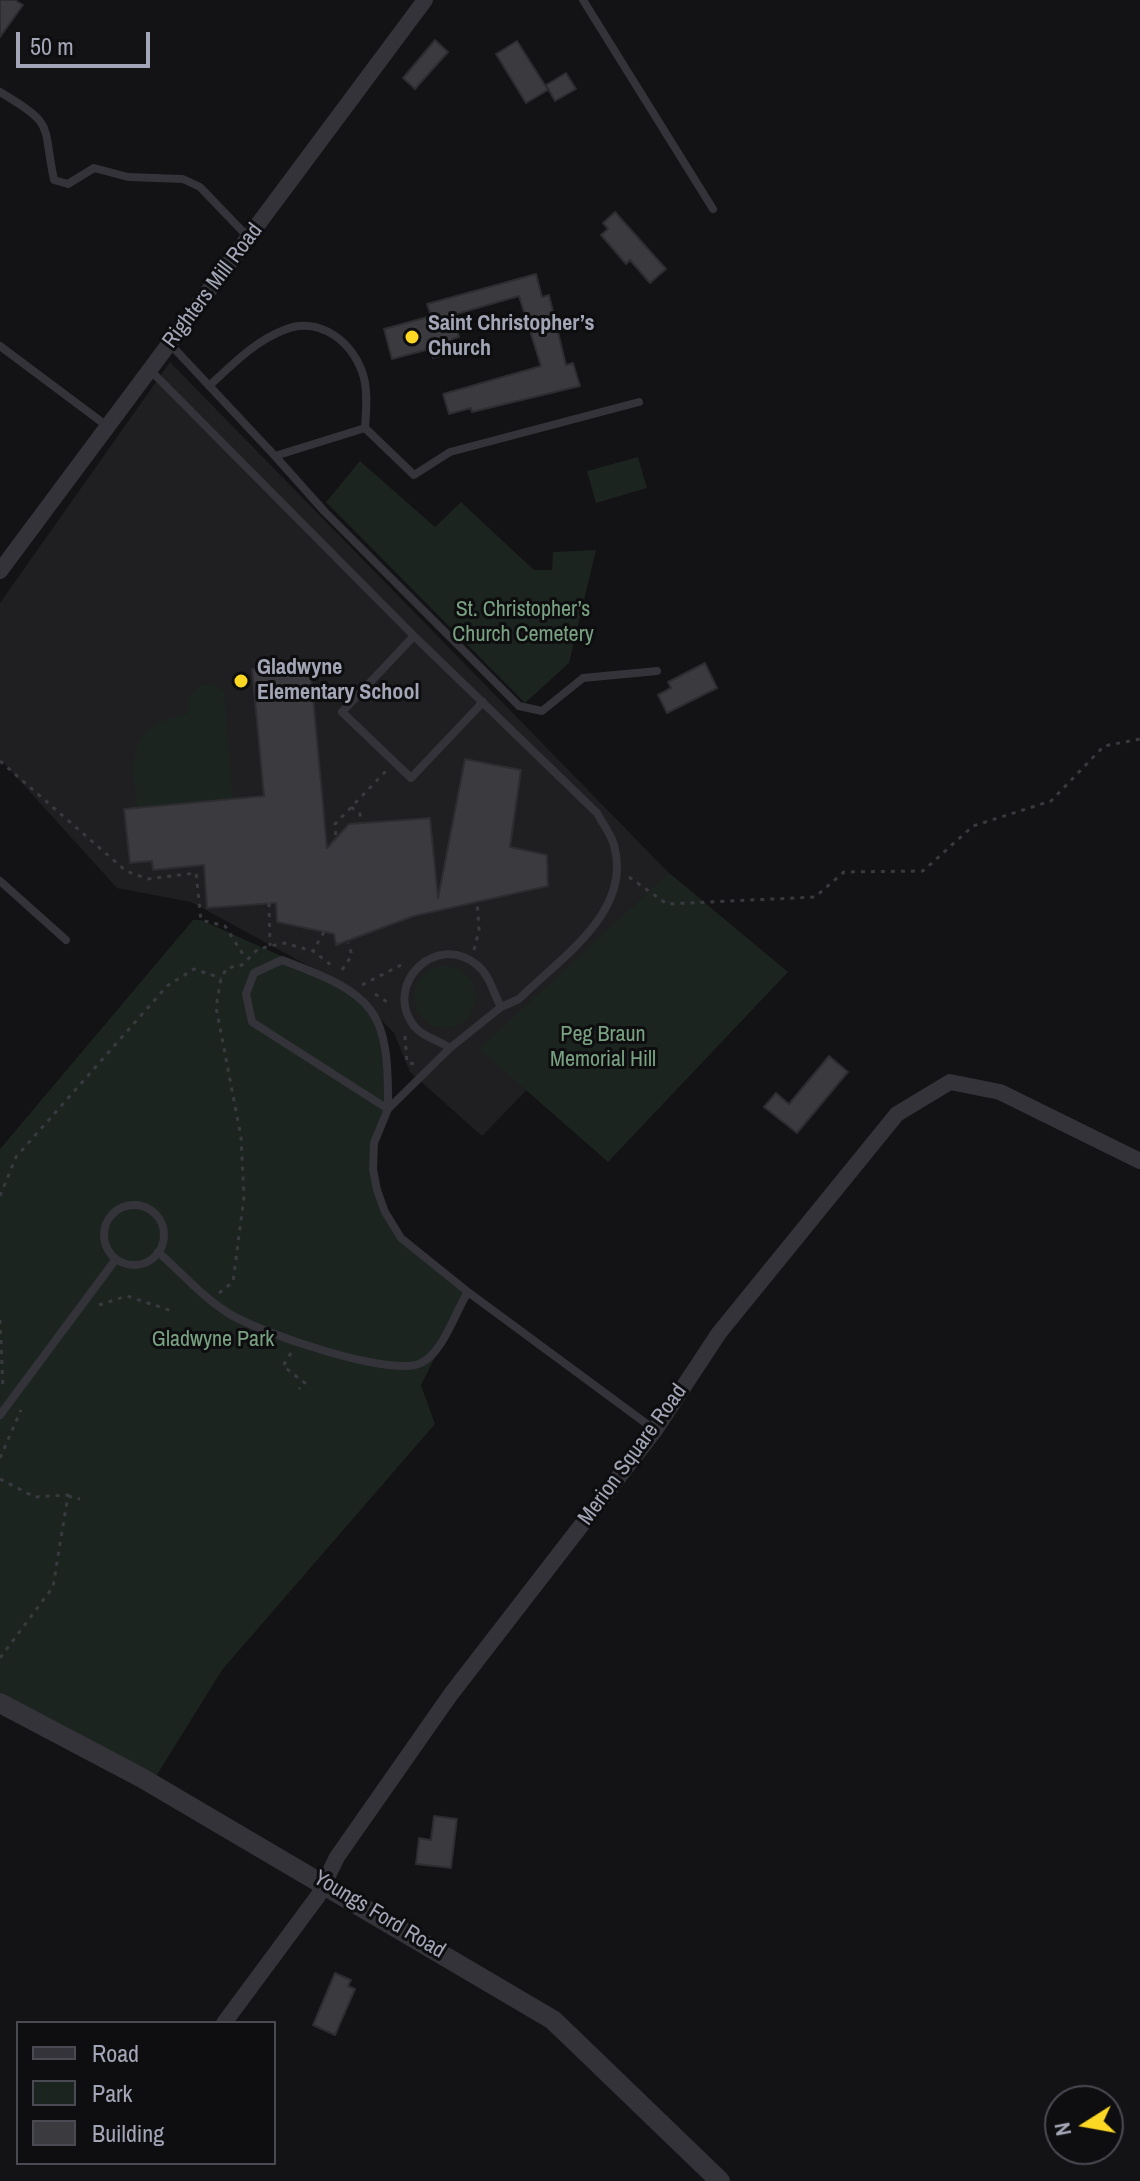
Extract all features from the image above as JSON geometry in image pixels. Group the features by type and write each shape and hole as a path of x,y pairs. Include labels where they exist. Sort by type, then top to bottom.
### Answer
{"street":[{"name":"Righters Mill Road","path":"0,571 425,0"},
{"name":"Merion Square Road","path":"225,2021 325,1883 337,1857 451,1694 655,1430 719,1333 897,1114 950,1082 1000,1092 1140,1161"},
{"name":"Youngs Ford Road","path":"0,1703 142,1778 553,2020 720,2181"}],"lane":[{"path":"583,0 713,209"},
{"path":"0,92 34,112 46,126 54,180 68,184 94,168 141,178 183,179 200,187 249,238"},
{"path":"209,386 263,340 289,328 313,326 341,340 361,370 366,391 365,428 414,475 450,452 639,402"},
{"path":"170,344 324,511 519,706 542,711 583,678 657,671"},
{"path":"0,346 108,426"},
{"path":"150,370 414,636 597,813 614,845 617,885 606,913 519,999 501,1007 450,1048 388,1109"},
{"path":"275,456 365,428"},
{"path":"414,636 342,712 394,762 411,778 483,702"},
{"path":"0,881 66,940"},
{"path":"450,1048 427,1037 407,1015 406,985 424,961 453,954 467,958 488,979 501,1007"},
{"path":"388,1109 252,1022 246,994 254,973 282,960 328,977 376,1013 384,1031 389,1059 388,1109 374,1143 375,1179 385,1212 401,1238 468,1292 655,1430"},
{"path":"133,1204 148,1209 160,1220 163,1236 158,1252 143,1263 134,1265 116,1259 106,1246 106,1222 117,1209 133,1204"},
{"path":"158,1252 211,1301 272,1334 392,1368 422,1363 432,1355 468,1292"},
{"path":"2,1412 116,1259"}],"path":[{"path":"616,868 667,904 815,897 844,872 923,871 973,826 1051,801 1104,746 1140,739"},
{"path":"0,761 126,871 148,879 196,873 201,920 225,926 254,973"},
{"path":"337,855 335,824 394,762"},
{"path":"351,807 360,814 361,823"},
{"path":"475,950 479,930 477,900"},
{"path":"269,903 270,946"},
{"path":"313,951 324,932"},
{"path":"211,1301 233,1282 244,1197 241,1137 217,1024 216,1007 221,978 227,968 242,965 258,949 284,943 313,951 390,1004 395,1015"},
{"path":"340,972 352,955 348,943"},
{"path":"362,985 401,964 398,974"},
{"path":"0,1196 16,1157 167,986 194,969 221,978"},
{"path":"400,1025 405,1036 407,1063 414,1065 421,1058"},
{"path":"405,1036 414,1039"},
{"path":"91,1311 108,1301 127,1296 175,1312"},
{"path":"0,1320 2,1412 12,1427"},
{"path":"283,1366 305,1383 299,1389"},
{"path":"0,1458 12,1437 12,1427 28,1399"},
{"path":"0,1479 35,1497 68,1496 80,1499"},
{"path":"0,1658 53,1587 68,1496"}],"shaded area":[{"name":"Gladwyne Elementary School","path":"170,362 669,873 707,904 482,1136 410,1072 394,1033 351,989 191,902 117,888 0,759 0,603"}],"green space":[{"path":"638,457 647,488 596,503 587,471"},
{"name":"St. Christopher’s Church Cemetery","path":"360,461 435,527 461,502 534,570 552,570 553,552 596,550 569,663 525,703 326,502"},
{"path":"213,684 224,691 233,798 137,807 134,757 137,745 154,726 188,713 188,699 200,685"},
{"name":"Peg Braun Memorial Hill","path":"669,873 788,972 608,1162 479,1049"},
{"name":"Gladwyne Park","path":"193,920 201,920 328,977 376,1013 384,1031 388,1109 374,1143 377,1190 401,1237 468,1292 421,1385 435,1424 222,1670 155,1778 0,1692 0,1149"},
{"path":"439,966 451,966 467,975 474,985 474,1009 467,1019 451,1028 439,1028 419,1014 414,1003 414,991 428,971"}],"building":[{"path":"0,0 15,0 23,5 0,37"},
{"path":"435,40 448,52 415,89 403,78"},
{"path":"517,41 548,90 526,103 496,54"},
{"path":"566,73 576,89 555,101 546,85"},
{"path":"615,212 666,269 650,283 630,260 626,264 601,235 608,229 603,223"},
{"path":"536,274 542,297 549,295 566,365 573,363 580,386 472,412 471,408 449,414 443,394 541,366 519,296 453,315 459,337 452,339 456,352 433,358 430,349 392,359 384,329 431,316 427,304"},
{"path":"705,663 717,688 667,713 658,695 671,688 668,682"},
{"path":"310,664 327,848 349,824 430,818 438,898 465,759 521,770 510,847 547,855 548,886 414,916 336,945 334,934 277,922 276,903 207,908 204,865 153,870 152,861 130,863 124,809 264,796 252,669"},
{"path":"829,1056 848,1072 797,1133 764,1107 776,1093 789,1104"},
{"path":"434,1816 457,1819 451,1868 416,1864 419,1838 431,1840"},
{"path":"335,1973 351,1980 348,1986 355,1989 335,2035 313,2025"}],"place":[{"name":"Saint Christopher’s Church","path":"412,337"},
{"name":"Gladwyne Elementary School","path":"241,681"}]}
